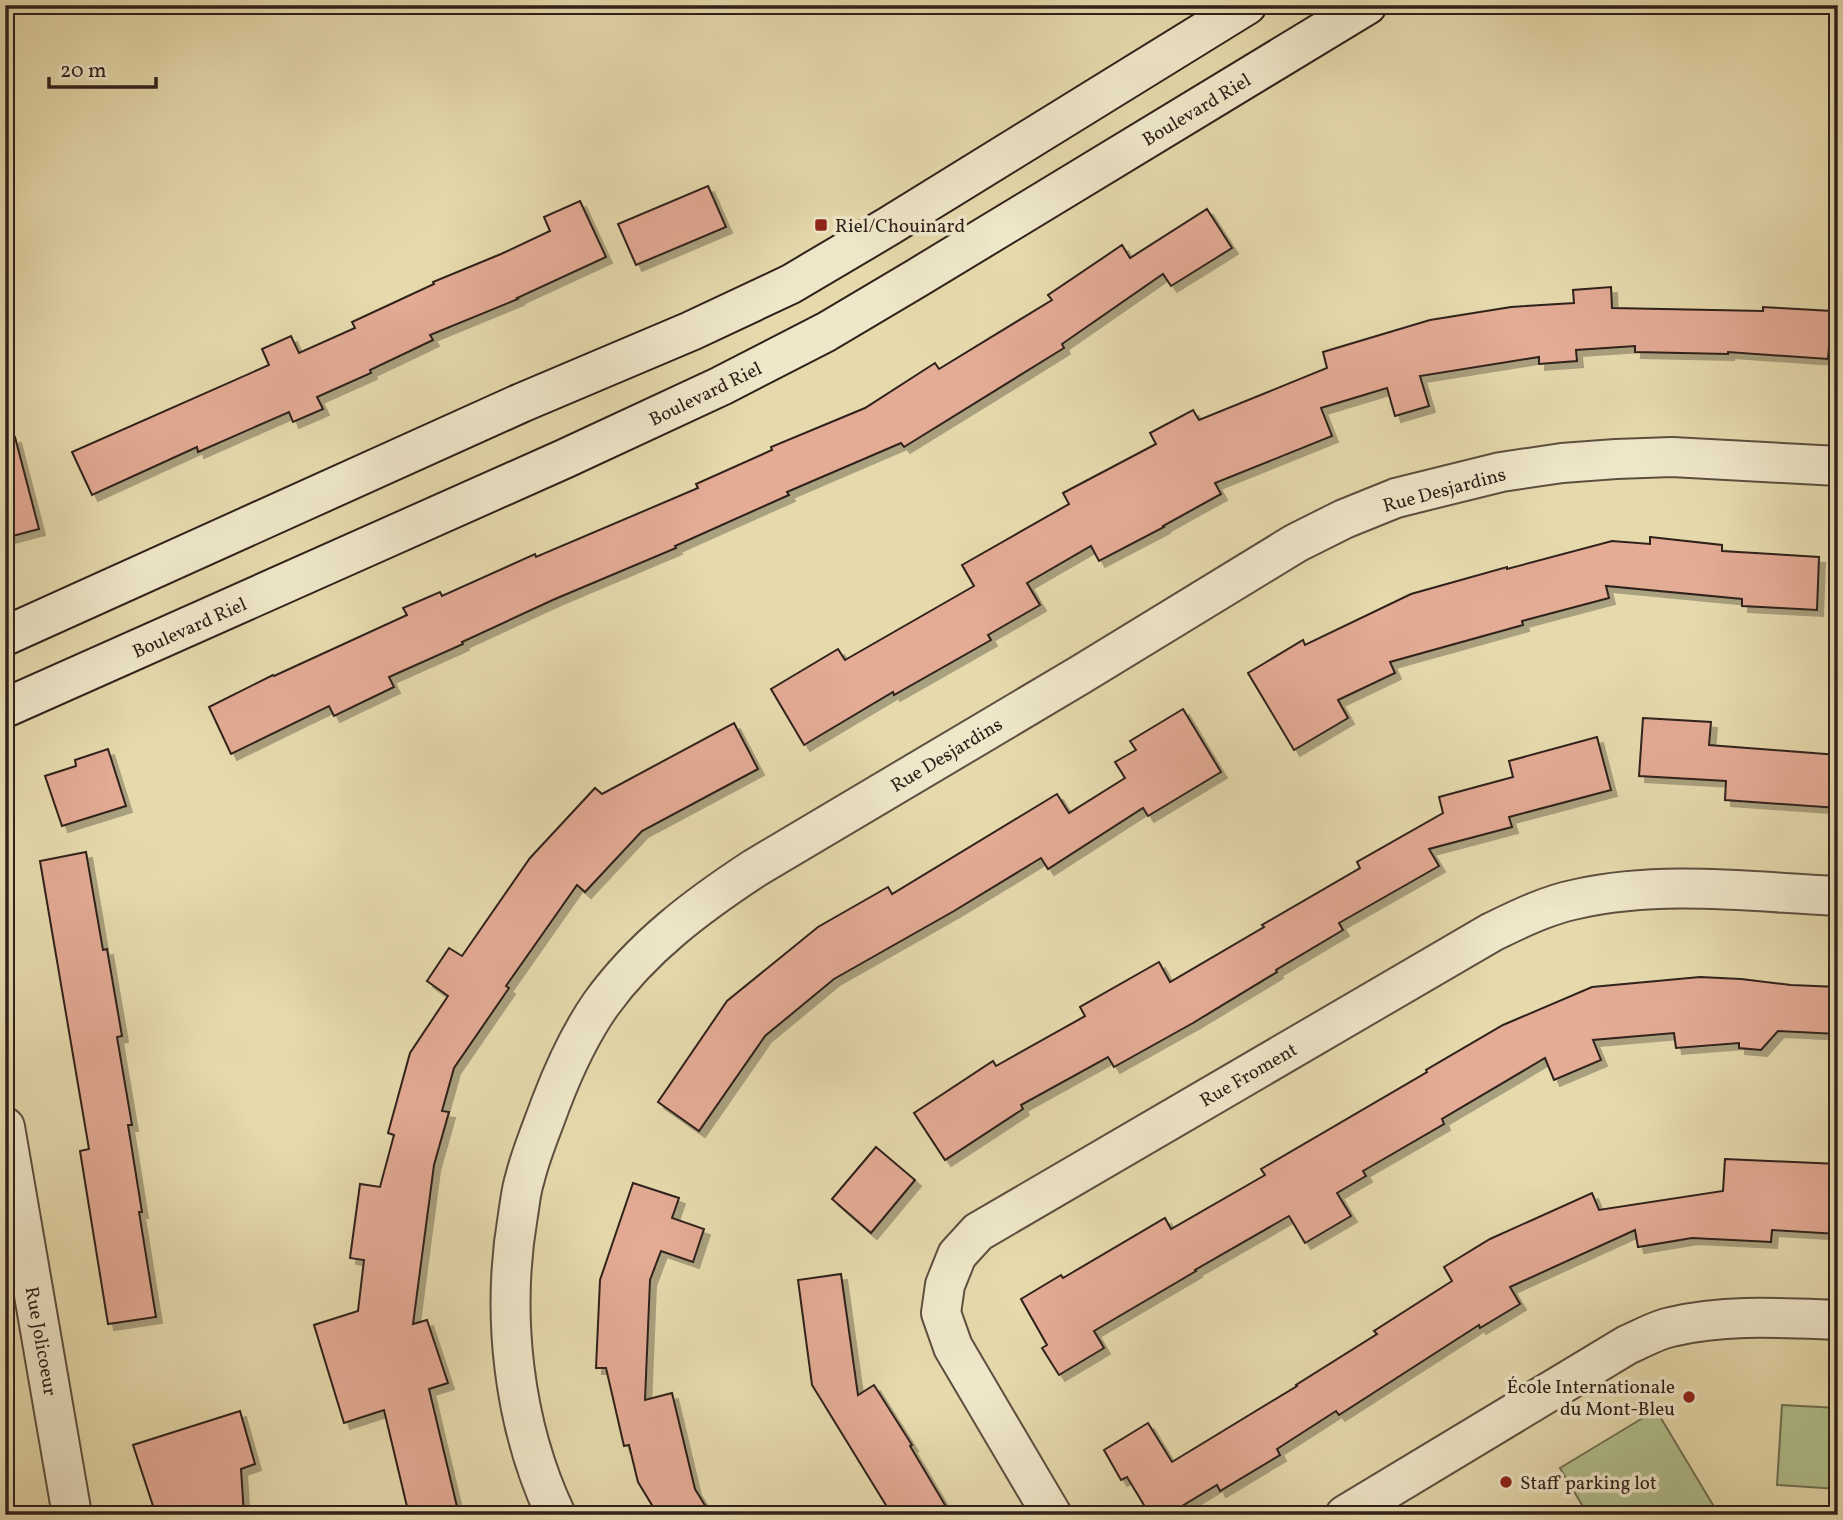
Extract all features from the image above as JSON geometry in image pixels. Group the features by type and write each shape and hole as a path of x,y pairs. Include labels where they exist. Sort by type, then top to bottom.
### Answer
{"street":[{"path":"5,636 791,284 1247,5"},
{"name":"Boulevard Riel","path":"5,709 564,460 709,392 826,332 1367,5"},
{"path":"889,226 917,278"},
{"name":"Rue Desjardins","path":"556,1515 530,1444 517,1386 512,1338 510,1289 514,1236 524,1179 548,1111 575,1047 601,1004 634,964 668,931 755,868 1069,682 1296,543 1344,519 1396,498 1501,472 1616,459 1672,457 1838,466"},
{"name":"Rue Froment","path":"1052,1515 953,1348 941,1313 945,1285 957,1255 978,1231 1492,932 1532,914 1574,899 1661,888 1838,896"},
{"name":"Rue Jolicoeur","path":"5,1127 72,1515"},
{"path":"1345,1515 1626,1345 1668,1327 1711,1320 1757,1317 1838,1320"}],"green space":[{"path":"1782,1405 1838,1408 1838,1489 1777,1485"},
{"path":"1656,1410 1719,1515 1588,1515 1560,1468"}],"building":[{"path":"708,186 726,227 636,265 618,224"},
{"path":"580,201 606,257 518,299 430,335 433,340 370,370 371,373 317,397 323,409 293,422 289,412 198,452 197,447 92,495 72,452 269,365 262,349 291,336 299,353 355,328 352,322 434,284 433,282 550,231 544,217"},
{"path":"1207,209 1232,248 1171,286 1163,274 1062,344 1064,348 904,447 901,443 787,492 789,495 675,546 676,548 462,642 463,644 389,677 394,687 334,716 329,706 231,754 209,707 407,615 403,608 440,592 442,596 535,554 536,557 698,488 696,484 772,450 771,447 865,408 935,363 939,369 1052,300 1048,295 1122,245 1130,258"},
{"path":"1611,287 1612,308 1763,311 1763,307 1832,311 1828,359 1728,352 1635,352 1635,346 1576,350 1577,361 1539,364 1539,357 1420,376 1429,406 1395,416 1387,388 1321,408 1332,436 1215,483 1221,494 1099,561 1091,546 1027,583 1040,605 988,635 991,640 894,695 893,692 804,745 771,689 838,649 845,660 974,586 962,565 1069,504 1063,493 1156,444 1150,433 1193,410 1199,420 1327,368 1323,352 1430,320 1511,307 1574,303 1573,290"},
{"path":"15,437 39,529 5,538 5,439"},
{"path":"1650,537 1722,545 1722,551 1819,557 1817,610 1742,606 1742,599 1606,586 1609,598 1522,621 1523,625 1390,662 1395,673 1338,700 1348,718 1294,750 1248,673 1303,640 1305,645 1411,594 1612,541 1650,544"},
{"path":"1183,709 1221,772 1148,816 1143,808 1048,869 1041,858 834,979 765,1036 699,1131 658,1102 727,1001 818,927 888,887 892,894 1057,794 1069,813 1125,778 1115,762 1136,750 1130,741"},
{"path":"1643,718 1711,722 1709,745 1838,755 1838,808 1725,800 1726,781 1639,776"},
{"path":"734,723 758,769 642,831 585,892 577,885 506,986 509,988 454,1068 442,1111 449,1112 434,1165 413,1324 427,1320 448,1383 429,1389 459,1515 409,1515 384,1410 344,1423 314,1325 358,1311 364,1260 350,1258 360,1184 380,1187 394,1135 388,1133 410,1053 448,996 427,981 449,948 462,956 530,858 595,788 602,794"},
{"path":"1597,737 1611,790 1509,817 1512,827 1429,849 1439,866 1339,923 1343,930 1276,970 1277,972 1114,1067 1108,1057 1021,1105 1023,1109 945,1160 914,1113 993,1061 996,1066 1085,1016 1080,1007 1159,962 1170,982 1264,927 1262,925 1360,868 1357,862 1443,813 1439,797 1513,777 1509,761"},
{"path":"108,749 126,806 62,826 45,776 76,766 75,760"},
{"path":"86,852 103,950 107,949 122,1036 117,1037 132,1125 128,1125 156,1317 108,1324 80,1151 89,1149 40,861"},
{"path":"1700,977 1838,987 1838,1034 1778,1031 1761,1050 1739,1048 1739,1043 1676,1048 1674,1033 1593,1040 1601,1060 1554,1080 1545,1058 1442,1119 1444,1124 1363,1171 1366,1176 1337,1193 1351,1216 1305,1243 1289,1216 1094,1331 1104,1348 1059,1375 1042,1348 1047,1345 1021,1299 1061,1275 1063,1278 1165,1218 1171,1229 1265,1175 1261,1169 1503,1025 1592,987"},
{"path":"876,1147 915,1180 871,1233 832,1199"},
{"path":"1725,1159 1838,1164 1838,1234 1772,1230 1771,1242 1692,1238 1638,1247 1635,1230 1510,1287 1520,1304 1480,1328 1479,1325 1339,1415 1336,1411 1277,1449 1280,1455 1220,1491 1217,1485 1167,1515 1150,1515 1127,1477 1121,1480 1104,1450 1148,1423 1172,1462 1377,1334 1374,1331 1452,1281 1444,1267 1490,1239 1592,1193 1599,1210 1723,1191"},
{"path":"633,1183 679,1198 672,1218 704,1229 693,1262 661,1251 650,1280 645,1400 672,1393 695,1489 711,1515 658,1515 638,1482 629,1445 624,1446 606,1368 596,1368 600,1280"},
{"path":"841,1274 858,1395 874,1385 912,1445 910,1446 951,1515 892,1515 812,1385 798,1280"},
{"path":"240,1411 255,1464 241,1469 244,1515 156,1515 133,1445"}],"place":[{"name":"Riel/Chouinard","path":"821,225"},
{"name":"École Internationale du Mont-Bleu","path":"1689,1397"},
{"name":"Staff parking lot","path":"1506,1482"}]}
